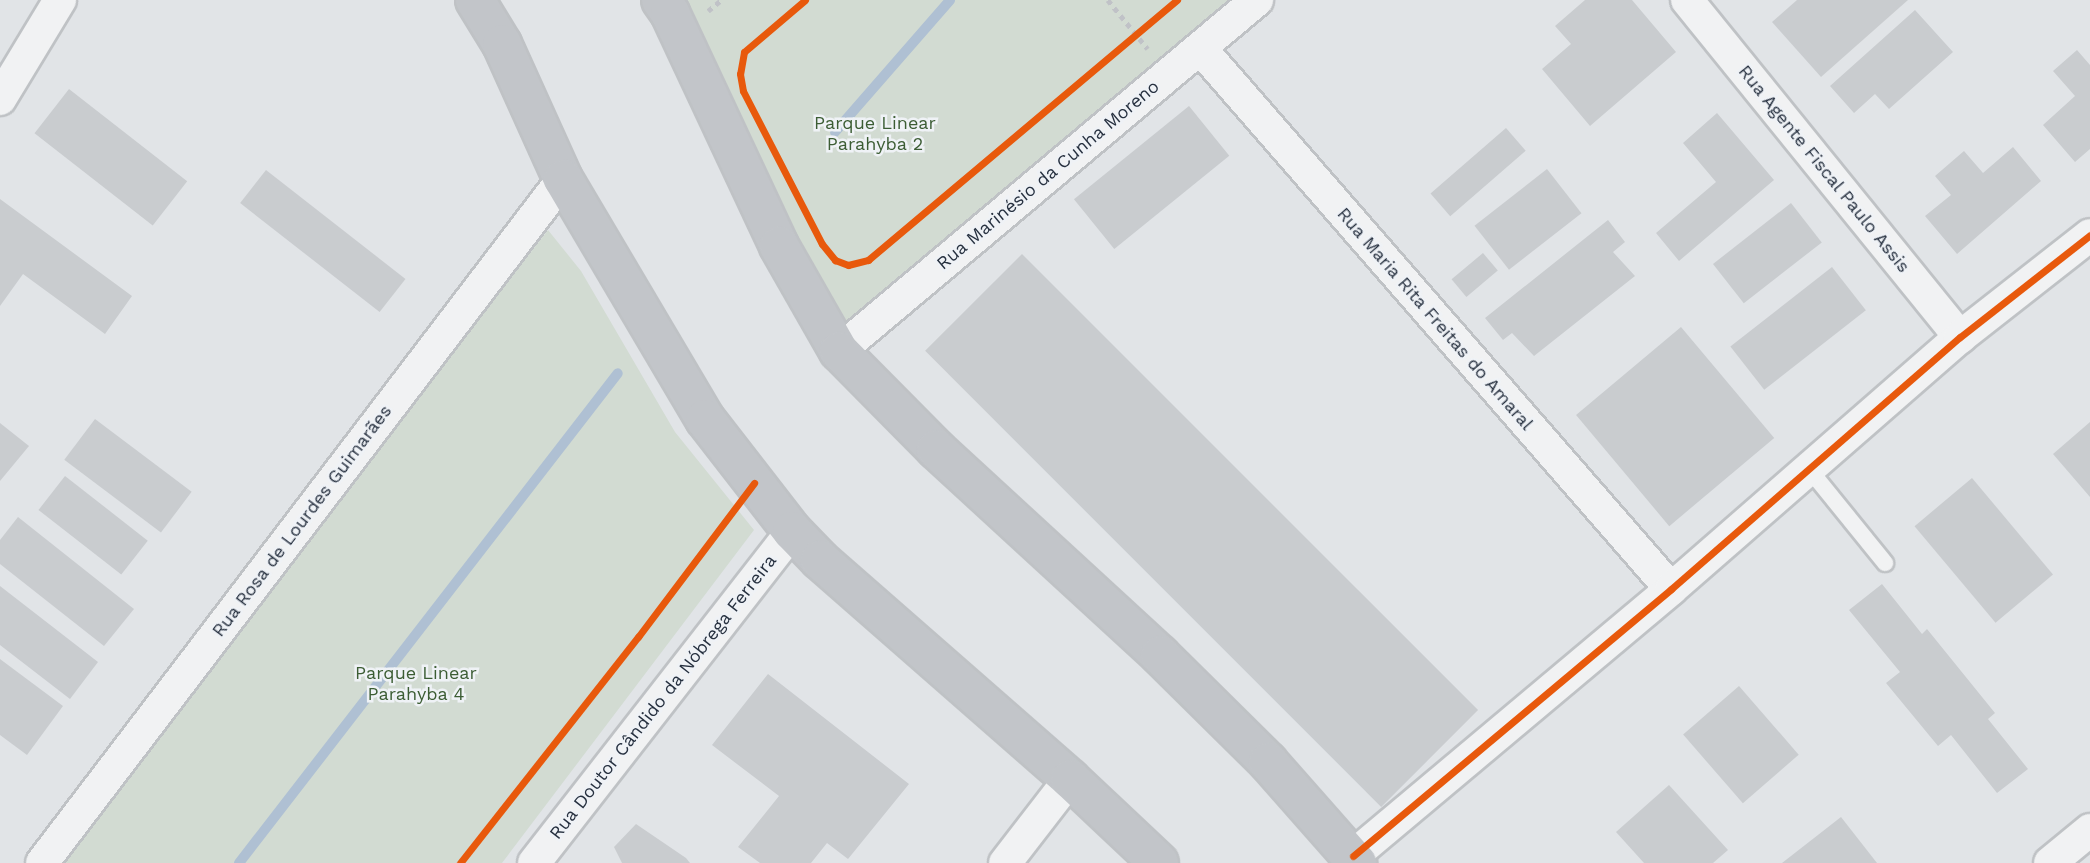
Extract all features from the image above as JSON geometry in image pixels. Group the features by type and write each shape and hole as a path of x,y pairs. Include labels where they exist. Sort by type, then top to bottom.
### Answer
{"main road":[{"path":"475,0 502,44 563,179 705,419 792,531 830,569 1070,779 1159,863"},
{"path":"671,4 779,246 839,351 936,449 1160,655 1268,762 1355,860"}],"street":[{"path":"0,99 60,0"},
{"name":"Rua Marinésio da Cunha Moreno","path":"839,351 1257,0"},
{"name":"Rua Agente Fiscal Paulo Assis","path":"1688,0 1960,337"},
{"name":"Rua Maria Rita Freitas do Amaral","path":"1200,48 1671,589"},
{"name":"Rua Rosa de Lourdes Guimarães","path":"42,863 563,179"},
{"path":"1355,860 1960,337 2090,234"},
{"name":"Rua Doutor Cândido da Nóbrega Ferreira","path":"534,863 792,531"},
{"path":"1005,863 1070,779"},
{"path":"2050,863 2090,830"}],"lane":[{"path":"1809,469 1885,563"}],"path":[{"path":"1108,0 1169,74"},
{"path":"1126,44 1147,26"}],"green space":[{"name":"Parque Linear Parahyba 2","path":"685,0 1243,0 836,342 670,13"},
{"name":"Parque Linear Parahyba 4","path":"548,230 581,271 675,432 754,530 502,863 53,863"}],"building":[{"path":"1585,0 1632,0 1676,52 1590,126 1542,69 1571,44 1555,26"},
{"path":"1797,0 1908,0 1821,77 1772,22"},
{"path":"1915,10 1953,52 1889,109 1875,94 1854,113 1830,86"},
{"path":"2077,50 2090,65 2090,149 2075,162 2043,125 2075,96 2053,71"},
{"path":"69,89 187,181 153,225 35,133"},
{"path":"1189,106 1229,156 1114,249 1074,199"},
{"path":"1717,113 1774,180 1679,261 1656,233 1716,182 1683,143"},
{"path":"1506,128 1526,151 1450,216 1431,194"},
{"path":"2013,147 2041,181 1957,254 1925,216 1951,195 1935,176 1964,151 1983,173"},
{"path":"1547,169 1581,213 1509,270 1475,226"},
{"path":"266,170 405,279 380,312 240,203"},
{"path":"0,199 132,296 105,334 23,274 0,306"},
{"path":"1791,203 1822,242 1744,303 1713,264"},
{"path":"1608,220 1625,242 1613,252 1635,276 1534,356 1512,333 1503,340 1485,318"},
{"path":"1483,253 1498,271 1466,297 1452,279"},
{"path":"1022,254 1478,710 1381,807 925,351"},
{"path":"1832,267 1866,310 1764,390 1730,346"},
{"path":"1681,327 1774,438 1669,526 1576,415"},
{"path":"95,419 192,492 161,533 64,460"},
{"path":"2090,422 2090,497 2053,454"},
{"path":"0,423 29,446 0,481"},
{"path":"65,476 148,541 121,575 39,510"},
{"path":"1972,478 2053,575 1996,623 1915,526"},
{"path":"18,517 134,609 104,646 0,564 0,540"},
{"path":"1882,584 1922,634 1927,629 1995,713 1988,719 2028,769 1997,793 1951,735 1938,746 1886,683 1900,672 1849,610"},
{"path":"0,586 98,662 70,699 0,645"},
{"path":"0,659 63,706 27,755 0,735"},
{"path":"768,674 909,784 848,859 827,843 811,863 760,863 738,847 779,796 712,745"},
{"path":"1739,686 1799,755 1743,803 1683,735"},
{"path":"1669,785 1728,850 1713,863 1644,863 1616,832"},
{"path":"1841,817 1877,863 1782,863"},
{"path":"636,824 690,863 622,863 614,847"}],"waterway":[{"path":"835,132 950,0"},
{"path":"239,863 618,373"}],"cycle path":[{"path":"805,0 744,52 740,74 743,91 822,244 835,260 848,265 868,260 1177,0"},
{"path":"1353,856 1671,589 1960,337 2090,235"},
{"path":"460,863 638,637 754,483"}]}
